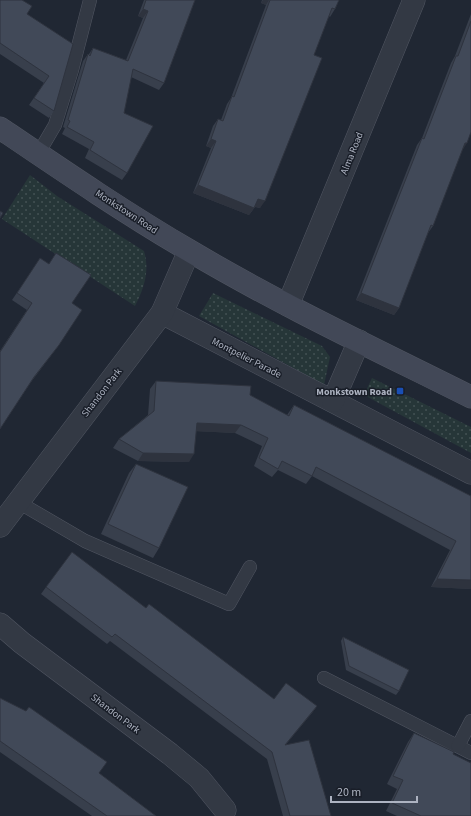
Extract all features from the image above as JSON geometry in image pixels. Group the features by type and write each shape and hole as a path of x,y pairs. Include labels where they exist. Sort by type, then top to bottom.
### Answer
{"main road":[{"name":"Monkstown Road","path":"0,128 189,251 288,305 471,397"}],"street":[{"name":"Alma Road","path":"288,305 414,0"},
{"name":"Shandon Park","path":"0,526 162,313 189,251"},
{"name":"Montpelier Parade","path":"162,313 471,473"},
{"path":"333,401 359,341"},
{"name":"Shandon Park","path":"0,624 22,643 170,754 199,778 225,810"}],"lane":[{"path":"38,154 55,125 72,70 90,0"},
{"path":"18,502 85,541 229,604 250,567"},
{"path":"324,678 471,753"},
{"path":"458,746 471,721"}],"shaded area":[{"path":"30,175 57,196 144,251 146,258 145,279 135,306 2,219"},
{"path":"213,293 322,346 330,357 324,385 199,316"},
{"path":"372,378 471,427 471,453 364,395"}],"building":[{"path":"0,0 22,0 32,6 27,14 73,44 54,111 34,98 49,76 0,43"},
{"path":"146,0 195,0 164,83 133,69 124,113 153,126 127,173 90,150 94,142 67,127 70,121 68,120 88,54 90,56 93,48 128,61 148,11 143,9"},
{"path":"270,0 339,0 335,9 332,8 314,55 322,58 265,201 258,199 254,208 198,185 216,141 211,139 218,119 223,121 232,96 234,97"},
{"path":"471,21 471,132 467,143 465,143 433,226 431,225 399,308 361,293 422,138 424,139"},
{"path":"0,211 3,213 0,218"},
{"path":"56,253 91,275 72,303 82,310 59,345 34,377 0,429 0,352 32,303 17,293 40,258 49,264"},
{"path":"156,381 251,386 250,395 289,416 294,405 471,496 471,580 437,579 456,541 316,467 312,476 282,461 278,469 259,458 268,438 241,425 197,423 194,454 143,453 119,439 154,411"},
{"path":"136,464 188,487 159,548 108,524"},
{"path":"72,552 146,608 149,604 274,699 286,683 317,706 285,745 309,740 331,816 290,816 272,752 115,634 112,637 46,587"},
{"path":"343,637 409,670 399,691 349,666"},
{"path":"0,698 26,711 29,707 107,762 99,773 156,816 107,816 0,741"},
{"path":"414,733 454,752 453,754 471,763 471,816 421,816 392,803 403,780 393,776"}],"place":[{"name":"Monkstown Road","path":"400,391"}]}
